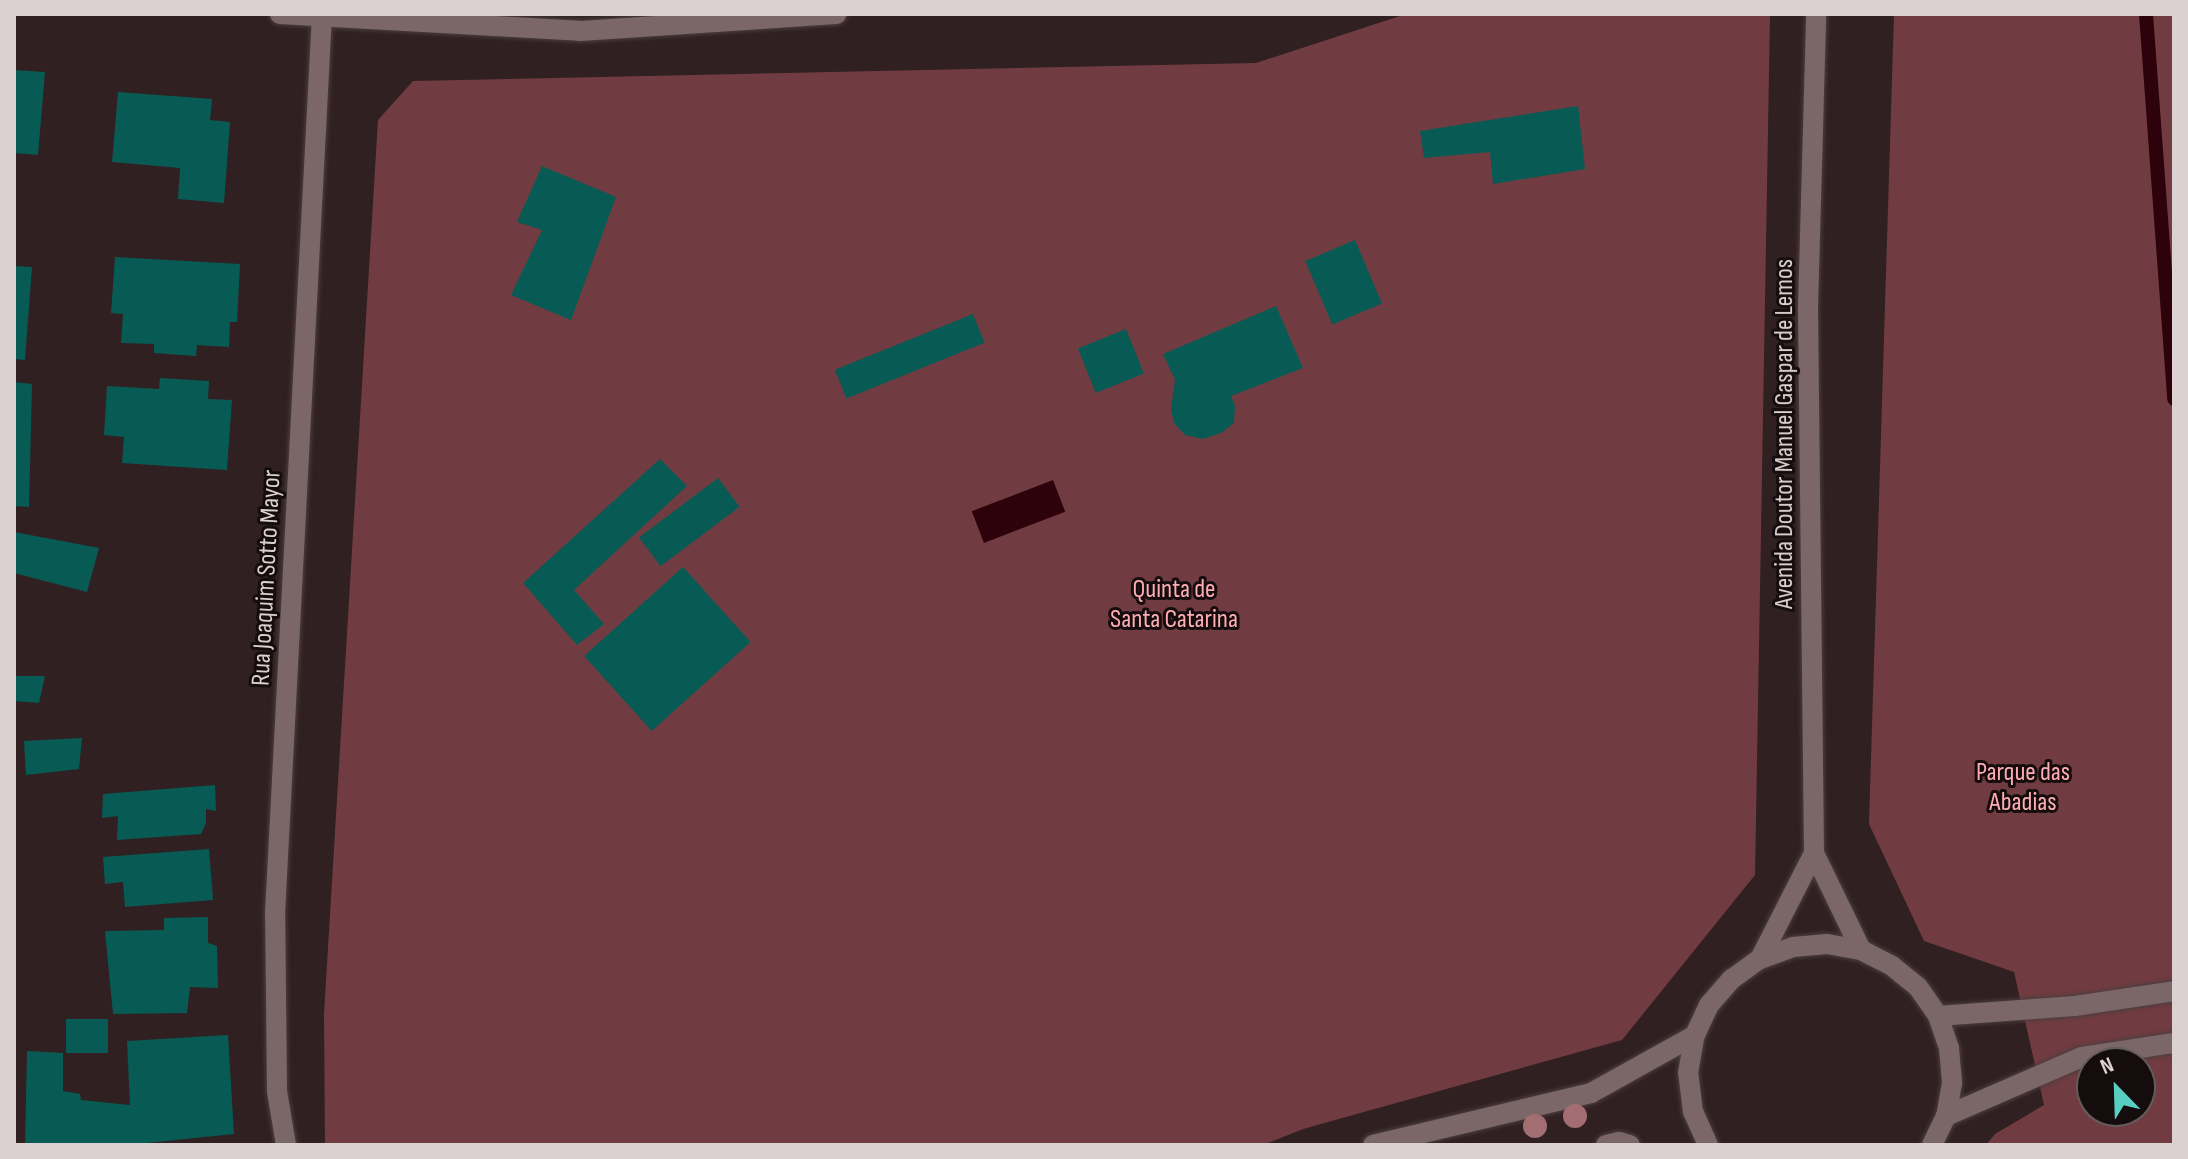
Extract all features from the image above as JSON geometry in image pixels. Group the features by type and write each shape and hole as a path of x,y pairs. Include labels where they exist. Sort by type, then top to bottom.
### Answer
{"street":[{"path":"280,14 580,31 758,16 836,14"},
{"name":"Avenida Doutor Manuel Gaspar de Lemos","path":"1814,853 1808,308 1816,14"},
{"name":"Rua Joaquim Sotto Mayor","path":"286,1145 277,1091 275,914 322,16"},
{"path":"1814,853 1861,950"},
{"path":"1760,959 1814,853"},
{"path":"1708,1145 1693,1112 1688,1073 1695,1035 1709,1005 1732,979 1760,959 1793,947 1827,944 1861,950 1892,966 1918,987 1938,1016 1950,1060 1952,1083 1946,1116 1932,1145"},
{"path":"1938,1016 2075,1006 2174,991"},
{"path":"1373,1145 1591,1093 1695,1035"},
{"path":"1946,1116 2082,1057 2174,1043"},
{"path":"1606,1145 1619,1142 1630,1145"}],"green space":[{"name":"Quinta de Santa Catarina","path":"1406,14 1770,14 1755,875 1622,1040 1303,1129 1263,1145 325,1145 324,1014 378,120 413,81 1256,63"},
{"name":"Parque das Abadias","path":"1894,14 2174,14 2174,1145 1986,1145 1995,1134 2044,1105 2014,972 1924,941 1869,824"}],"shaded area":[{"path":"1053,480 1065,512 984,543 972,511"}],"building":[{"path":"14,70 45,72 38,155 14,153"},
{"path":"118,92 212,99 210,120 230,122 224,203 178,199 180,168 112,162"},
{"path":"1578,106 1585,169 1493,184 1490,152 1424,158 1420,131"},
{"path":"542,166 616,197 571,320 511,295 542,230 517,222"},
{"path":"1355,240 1382,304 1332,325 1305,261"},
{"path":"115,257 240,264 237,322 230,322 229,347 197,345 196,356 154,353 154,344 121,343 123,314 111,313"},
{"path":"14,266 32,267 25,360 14,359"},
{"path":"1276,306 1303,368 1231,396 1235,406 1234,423 1221,433 1203,439 1185,435 1174,423 1171,409 1175,380 1163,354"},
{"path":"973,314 985,343 846,399 835,370"},
{"path":"1126,329 1144,374 1096,393 1078,348"},
{"path":"160,378 209,381 208,399 232,400 227,470 122,463 124,437 104,435 107,386 159,389"},
{"path":"14,382 32,384 29,507 14,506"},
{"path":"660,459 687,486 574,590 604,624 577,645 523,583"},
{"path":"718,478 740,507 661,566 639,538"},
{"path":"14,532 99,548 87,592 14,573"},
{"path":"683,567 751,642 652,731 584,656"},
{"path":"14,676 45,676 39,703 14,701"},
{"path":"82,738 79,769 26,775 24,741"},
{"path":"215,785 216,811 206,809 206,823 201,834 117,840 118,816 102,818 103,794"},
{"path":"209,849 213,900 125,907 123,882 105,884 103,857"},
{"path":"208,917 208,943 217,946 218,988 190,987 187,1013 113,1014 105,931 164,930 164,918"},
{"path":"66,1019 108,1019 108,1053 66,1053"},
{"path":"228,1035 234,1134 127,1145 25,1145 27,1051 63,1053 63,1091 80,1094 81,1100 130,1105 127,1041"}],"waterway":[{"path":"2146,14 2174,399"}]}
